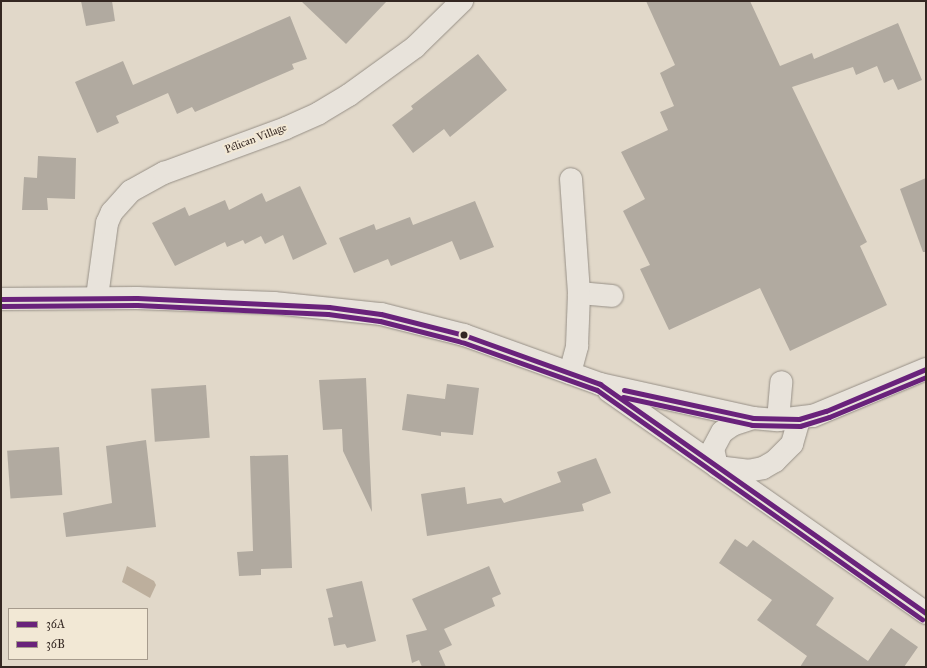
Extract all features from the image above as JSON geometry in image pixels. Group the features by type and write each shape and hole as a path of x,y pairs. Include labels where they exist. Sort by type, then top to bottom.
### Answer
{"street":[{"name":"Pélican Village","path":"97,297 107,223 112,212 131,191 164,173 286,128 319,113 349,95 415,47 462,1"},
{"path":"570,373 577,346 579,293 571,179"},
{"path":"579,293 612,296"},
{"path":"1,299 97,297 274,303 381,314 464,335 600,384 753,418 778,420 799,419 826,411 926,369"},
{"path":"778,420 781,382"},
{"path":"600,384 926,614"},
{"path":"717,468 713,449 722,432 734,424 753,418"},
{"path":"717,468 748,471 763,468 775,461 792,444 799,419"}],"shaded area":[{"path":"127,566 154,581 156,585 150,598 122,582"}],"building":[{"path":"81,1 112,1 115,21 86,26"},
{"path":"301,1 387,1 346,44"},
{"path":"646,1 750,1 780,66 812,53 814,59 898,23 922,80 898,90 893,79 884,83 877,66 856,75 853,67 792,87 867,242 860,246 887,305 790,351 760,288 669,330 640,269 650,265 623,211 645,199 621,152 668,130 660,112 674,106 660,73 675,65"},
{"path":"290,16 307,59 292,64 294,69 195,112 192,107 177,114 168,93 116,116 119,123 97,133 75,82 123,61 133,85"},
{"path":"478,54 507,90 450,137 444,129 413,153 392,125 413,109 411,106"},
{"path":"38,156 76,158 75,199 47,198 48,210 22,210 24,177 37,178"},
{"path":"926,178 926,252 923,252 900,189"},
{"path":"300,186 327,244 293,260 283,235 265,244 261,236 245,244 243,240 227,247 225,242 175,266 152,223 185,207 189,216 225,200 229,210 262,193 266,202"},
{"path":"475,201 494,247 460,260 452,241 391,266 388,259 354,273 339,238 374,224 376,230 410,217 413,225"},
{"path":"366,378 372,512 343,451 342,429 323,430 319,380"},
{"path":"447,384 479,388 473,435 441,432 441,436 402,430 407,394 445,399"},
{"path":"206,385 210,438 155,442 151,389"},
{"path":"146,440 156,527 66,537 63,513 112,503 106,446"},
{"path":"59,447 62,495 10,499 7,451"},
{"path":"288,455 292,568 261,569 261,575 239,576 237,552 253,551 250,456"},
{"path":"596,458 611,493 582,504 584,511 427,536 421,494 465,487 467,504 501,498 504,503 561,482 557,472"},
{"path":"735,539 747,547 753,540 834,598 816,625 868,661 891,628 918,647 904,667 800,667 807,656 757,620 772,600 719,563"},
{"path":"489,566 501,594 492,598 495,606 444,629 452,645 439,651 446,667 422,667 419,660 412,663 406,635 427,630 412,599"},
{"path":"362,581 376,641 347,648 345,644 334,646 328,618 333,617 326,589"}],"transit line":[{"name":"36A","path":"1,299 137,298 329,307 381,314 464,335 600,384 926,613"},
{"name":"36B","path":"1,306 137,305 328,314 380,321 462,342 597,390 922,619"},
{"name":"36A","path":"624,390 753,418 799,419 826,411 926,369"},
{"name":"36B","path":"623,397 752,425 800,426 829,417 926,377"}]}
